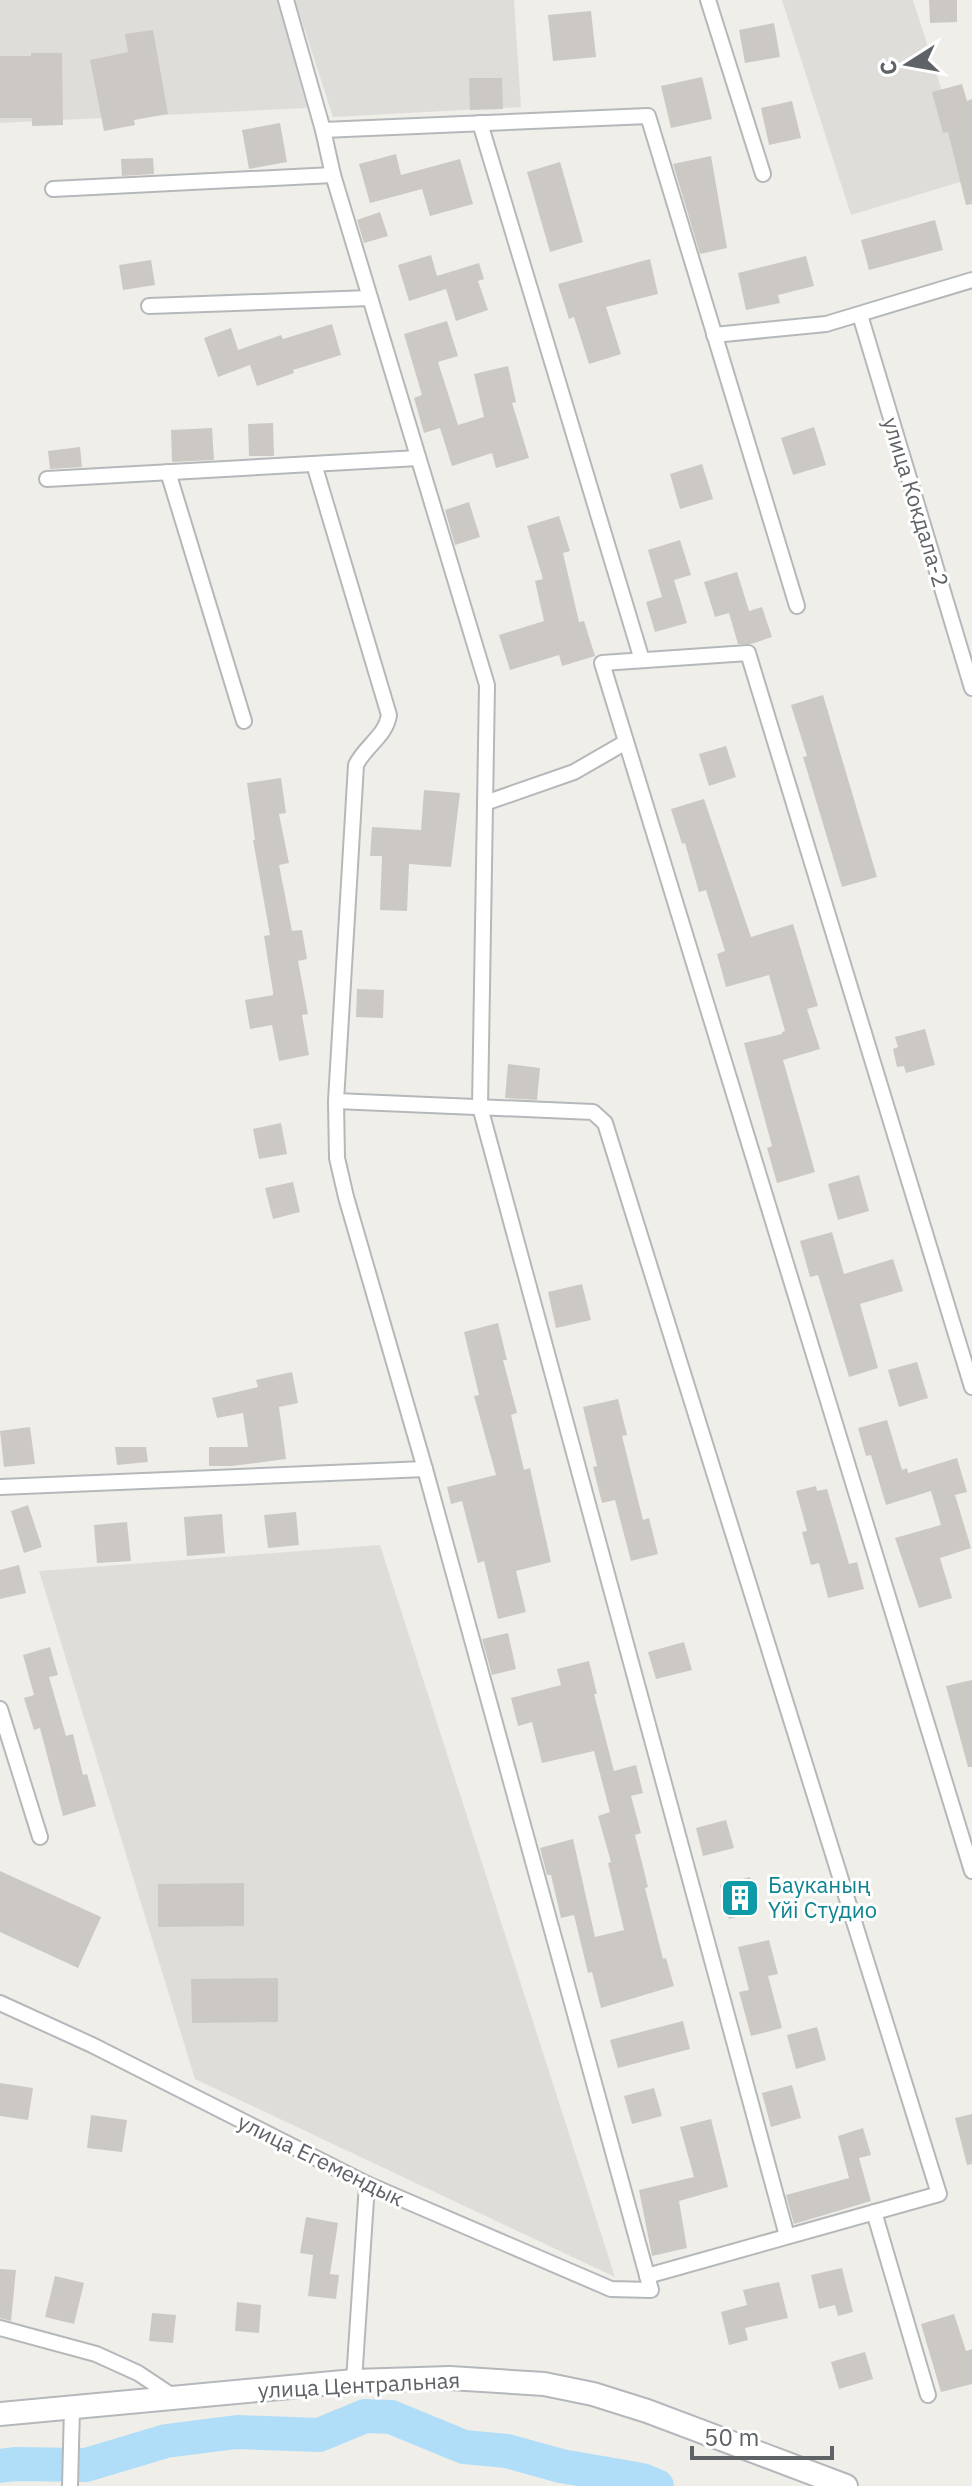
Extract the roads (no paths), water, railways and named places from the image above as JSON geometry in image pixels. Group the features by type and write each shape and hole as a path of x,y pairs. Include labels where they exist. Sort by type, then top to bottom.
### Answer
{"main road":[{"name":"улица Центральная","path":"0,2414 354,2381 450,2378 544,2384 593,2394 647,2411 846,2486"}],"street":[{"path":"286,0 333,175 487,685 480,1107 787,2236"},
{"path":"708,0 763,174"},
{"path":"323,130 648,116 797,606"},
{"path":"480,123 642,660"},
{"path":"53,189 333,175"},
{"path":"714,335 826,324 972,280"},
{"path":"149,306 370,298"},
{"name":"улица Кокдала-2","path":"860,315 972,688"},
{"path":"47,479 418,458"},
{"path":"314,464 389,715 388,726 362,752 356,765 336,1101 337,1158 649,2283"},
{"path":"168,472 244,721"},
{"path":"972,1387 748,653 602,663 972,1871"},
{"path":"485,803 574,772 626,742"},
{"path":"336,1101 480,1107"},
{"name":"улица Егемендык","path":"0,2003 92,2045 367,2184 611,2289 649,2283 787,2236 939,2194 605,1123 593,1112 480,1107"},
{"path":"0,1487 425,1469"},
{"path":"0,1709 40,1837"},
{"path":"354,2381 367,2184"},
{"path":"874,2212 928,2395"},
{"path":"0,2328 96,2354 138,2373 174,2398"},
{"path":"70,2486 72,2408"}],"waterway":[{"path":"0,2466 86,2465 166,2441 237,2432 319,2435 365,2416 391,2417 464,2447 507,2451 561,2466 642,2480 657,2486"}],"place":[{"name":"Бауканың Үйі Студио","path":"740,1898"}]}
